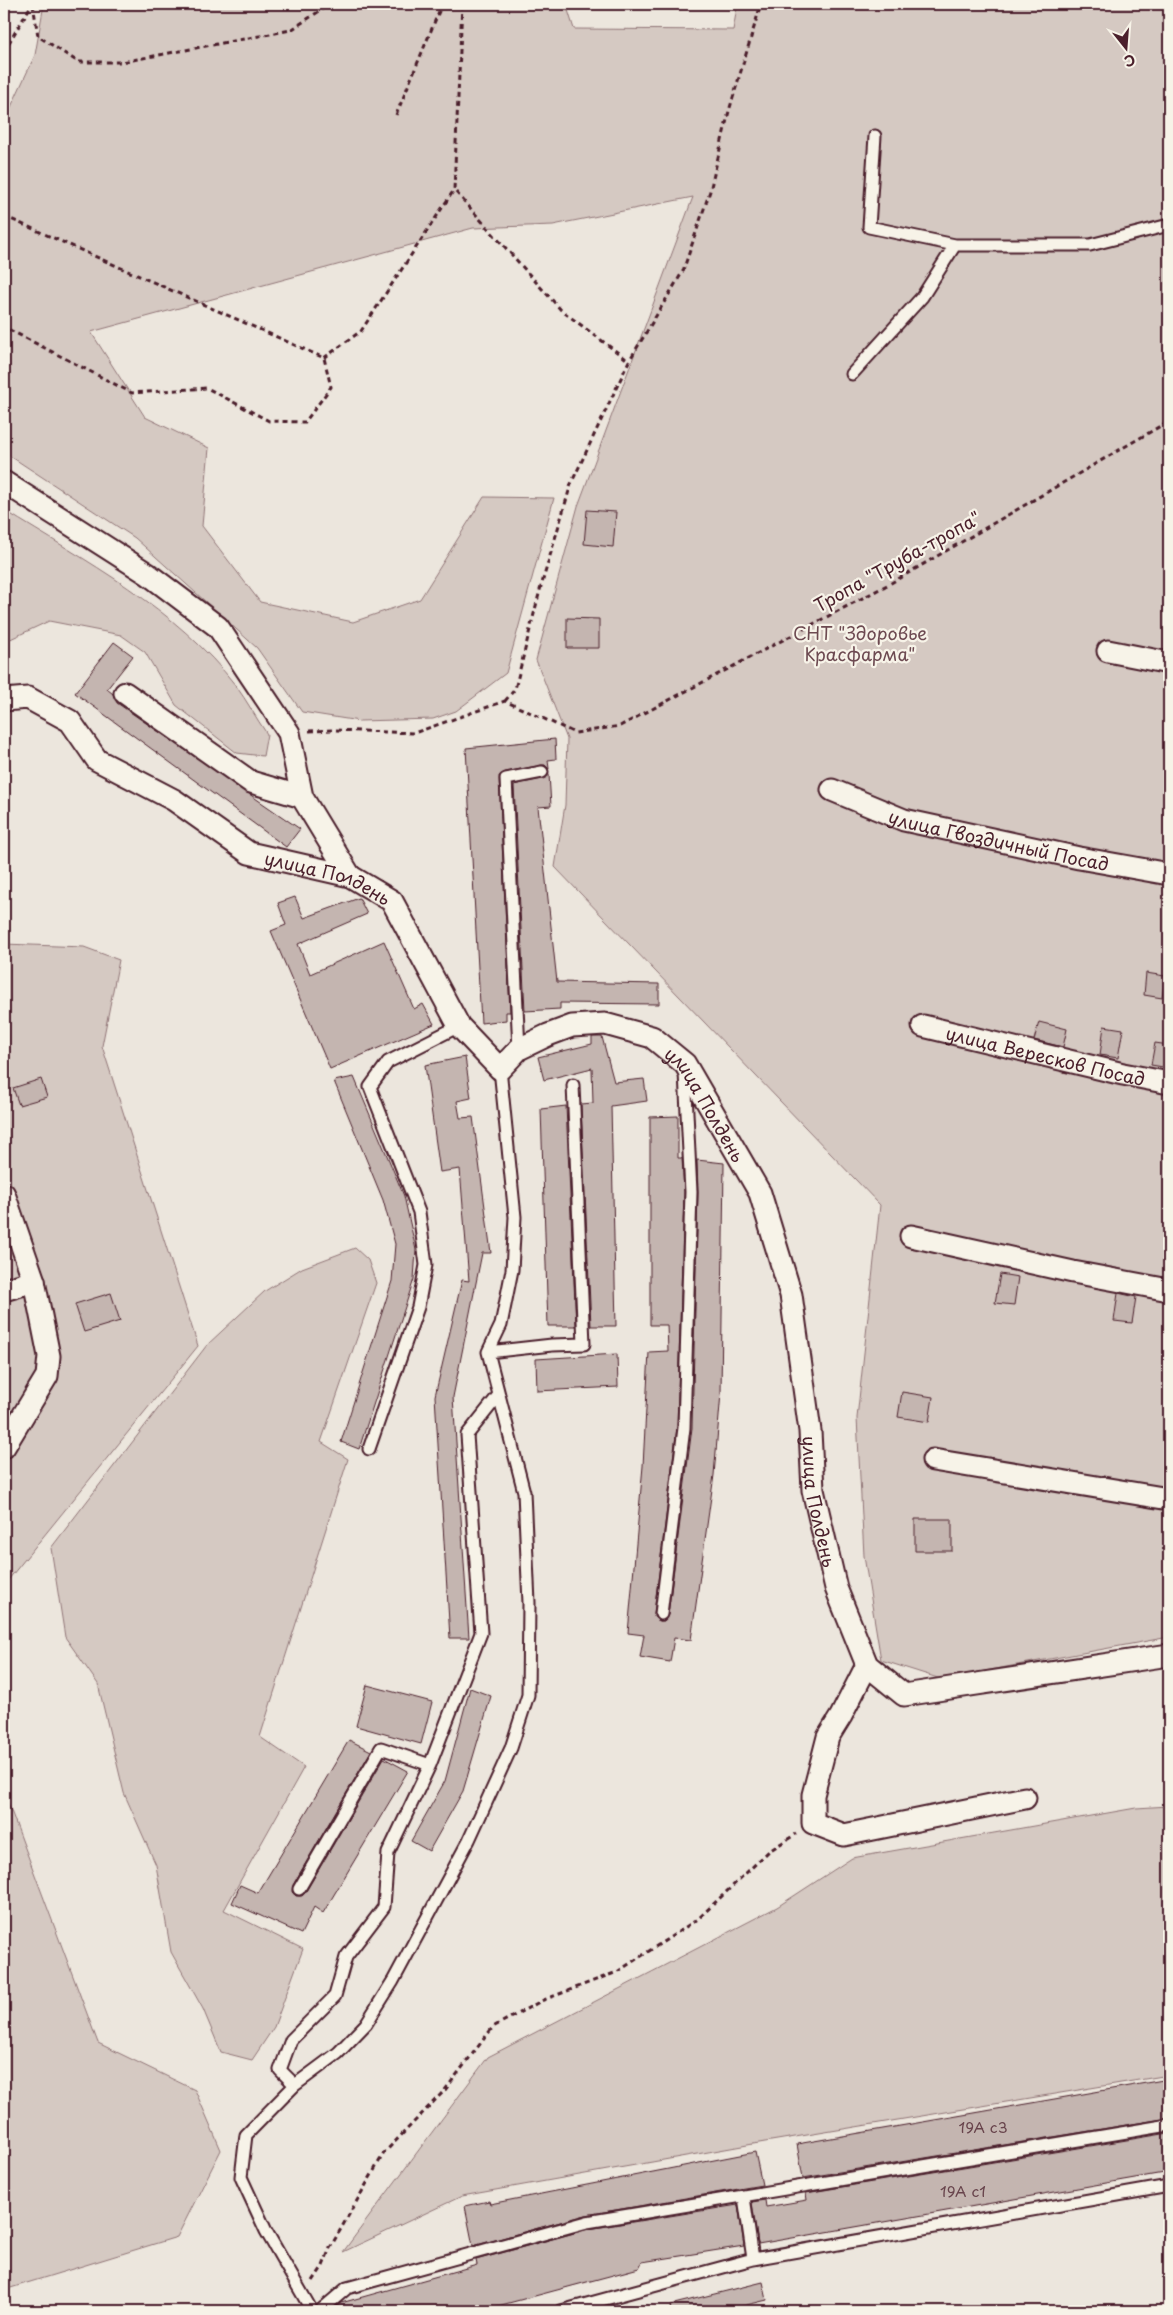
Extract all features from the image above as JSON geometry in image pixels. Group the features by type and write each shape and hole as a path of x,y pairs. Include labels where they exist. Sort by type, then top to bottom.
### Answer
{"street":[{"path":"4,482 148,574 218,627 289,732 302,797 350,876"},
{"path":"1108,651 1169,663"},
{"path":"125,693 251,782 302,797"},
{"name":"улица Полдень","path":"4,700 28,698 70,721 97,760 174,800 248,853 350,876 392,901 459,1026 500,1069 519,1049 572,1026 605,1024 652,1037 685,1064 760,1192 791,1295 810,1431 815,1499 836,1588 867,1665 904,1695 1169,1655"},
{"name":"улица Гвоздичный Посад","path":"832,790 904,820 1079,858 1169,874"},
{"name":"улица Вересков Посад","path":"923,1026 1122,1074 1169,1083"},
{"path":"4,1194 34,1281 49,1356 47,1376 4,1446"},
{"path":"910,1236 1073,1272 1169,1290"},
{"path":"4,1290 34,1281"},
{"path":"933,1460 1169,1499"},
{"path":"867,1665 828,1737 812,1795 814,1823 844,1835 1025,1798"}],"lane":[{"path":"875,136 869,227 955,245 1090,245 1169,225"},
{"path":"852,374 922,297 955,245"},
{"path":"519,1049 506,779 542,772"},
{"path":"369,1449 418,1307 426,1265 419,1212 370,1088 388,1062 459,1026"},
{"path":"661,1614 684,1428 691,1192 685,1064"},
{"path":"312,2311 266,2232 241,2177 246,2135 295,2085 338,2053 360,2030 392,1982 469,1840 511,1748 528,1695 529,1603 524,1492 488,1352 501,1325 512,1270 515,1217 500,1069"},
{"path":"488,1352 552,1345 584,1344 573,1085"},
{"path":"295,2085 280,2070 290,2040 336,1996 346,1957 384,1907 388,1853 430,1765 481,1633 467,1435 498,1396"},
{"path":"299,1889 381,1748 430,1765"},
{"path":"320,2311 347,2288 587,2222 1169,2125"},
{"path":"561,2311 753,2259 1169,2186"},
{"path":"744,2197 753,2259"}],"path":[{"path":"4,51 33,4 38,36 78,62 122,62 291,30 330,4"},
{"path":"396,115 442,4"},
{"path":"324,358 361,331 454,190 462,4"},
{"path":"289,732 335,730 414,733 505,701 515,690 540,590 571,484 629,361 683,271 710,191 729,111 761,4"},
{"path":"454,190 561,310 629,361"},
{"path":"4,216 324,358"},
{"path":"4,327 132,393 206,388 269,421 305,422 331,387 324,358"},
{"name":"Тропа \"Труба-тропа\"","path":"505,701 575,733 620,726 891,584 1169,421"},
{"path":"303,2297 323,2266 330,2248 384,2153 445,2090 493,2027 541,2001 617,1972 698,1919 770,1851 814,1823"}],"green space":[{"name":"СНТ \"Здоровье Красфарма\"","path":"44,4 566,4 574,29 733,30 737,8 700,4 1169,4 1169,1637 941,1679 881,1660 864,1556 857,1418 880,1205 555,867 565,805 567,739 536,660 578,506 693,197 553,225 473,228 91,332 145,417 209,448 202,526 260,602 353,622 420,599 484,497 554,498 506,673 456,711 433,719 359,721 302,712 257,648 135,538 4,452 4,122 35,55"},
{"path":"4,510 128,588 158,609 186,633 212,658 236,686 267,734 263,756 237,753 176,705 145,652 121,635 49,621 4,642"},
{"path":"4,944 84,947 119,960 102,1046 198,1346 4,1585"},
{"path":"355,1248 368,1260 376,1283 321,1442 348,1459 260,1737 304,1767 224,1910 303,1949 274,2027 252,2060 221,2052 203,2009 171,1952 156,1865 124,1793 98,1684 65,1637 51,1548 207,1345 265,1291 302,1268"},
{"path":"4,1792 98,2043 195,2090 221,2150 177,2237 4,2290"},
{"path":"1169,1806 1169,2075 753,2144 462,2196 343,2252 488,2057 777,1907 852,1858 1136,1808"}],"building":[{"path":"587,510 616,512 613,547 584,544"},
{"path":"567,618 599,619 599,648 567,648"},
{"path":"114,642 133,656 107,689 113,694 117,703 300,829 286,847 75,693"},
{"path":"555,739 556,759 548,760 549,769 545,765 541,765 505,772 499,776 510,1012 506,1012 506,1020 481,1023 466,748"},
{"path":"549,774 551,806 538,807 557,982 659,984 659,1004 560,1003 560,1009 525,1011 514,785 543,779"},
{"path":"295,897 304,918 359,898 367,914 298,944 310,974 384,941 414,1009 423,1004 434,1024 330,1069 271,931 286,925 278,903"},
{"path":"1146,973 1165,976 1162,998 1144,995"},
{"path":"1039,1022 1067,1029 1063,1047 1034,1040"},
{"path":"1104,1026 1123,1029 1118,1058 1100,1055"},
{"path":"592,1037 602,1037 614,1082 644,1079 647,1101 611,1106 616,1326 591,1326 581,1104 593,1103 592,1068 544,1080 538,1057 592,1044"},
{"path":"1155,1043 1169,1045 1169,1068 1151,1065"},
{"path":"465,1057 471,1098 457,1101 460,1118 473,1117 491,1253 482,1253 453,1397 469,1638 450,1638 435,1396 462,1280 469,1281 460,1169 440,1172 425,1065"},
{"path":"354,1077 404,1196 416,1250 414,1279 359,1449 341,1442 392,1281 395,1244 383,1200 334,1081"},
{"path":"41,1079 47,1097 19,1105 13,1088"},
{"path":"566,1106 576,1326 548,1326 541,1109"},
{"path":"678,1116 678,1158 682,1158 684,1192 677,1427 654,1613 654,1617 660,1621 664,1621 668,1615 692,1428 698,1192 697,1160 724,1163 721,1393 714,1475 691,1640 674,1638 670,1662 640,1657 644,1635 628,1633 643,1466 649,1352 668,1351 667,1325 650,1325 650,1117"},
{"path":"1000,1274 1018,1277 1014,1305 995,1303"},
{"path":"111,1293 120,1321 84,1332 75,1304"},
{"path":"1118,1293 1136,1297 1132,1323 1114,1321"},
{"path":"617,1354 618,1387 537,1391 536,1359"},
{"path":"902,1392 933,1397 929,1422 898,1417"},
{"path":"915,1519 952,1519 952,1551 915,1551"},
{"path":"367,1685 432,1702 421,1744 356,1726"},
{"path":"470,1688 491,1696 463,1791 429,1851 411,1841 445,1781"},
{"path":"349,1740 371,1751 293,1885 292,1892 296,1896 302,1896 305,1893 384,1758 408,1771 323,1913 314,1907 301,1934 232,1903 240,1885 258,1893"},
{"path":"1169,2079 1169,2118 803,2178 797,2144"},
{"path":"1169,2133 1169,2172 758,2244 752,2202 765,2200 766,2207 807,2200 806,2193"},
{"path":"755,2152 762,2185 586,2215 473,2246 465,2206 489,2201 490,2204"},
{"path":"738,2205 744,2246 642,2262 639,2268 479,2311 331,2311 341,2303 477,2265 476,2260 589,2229"},
{"path":"763,2282 767,2300 722,2311 671,2311 670,2305"}]}
